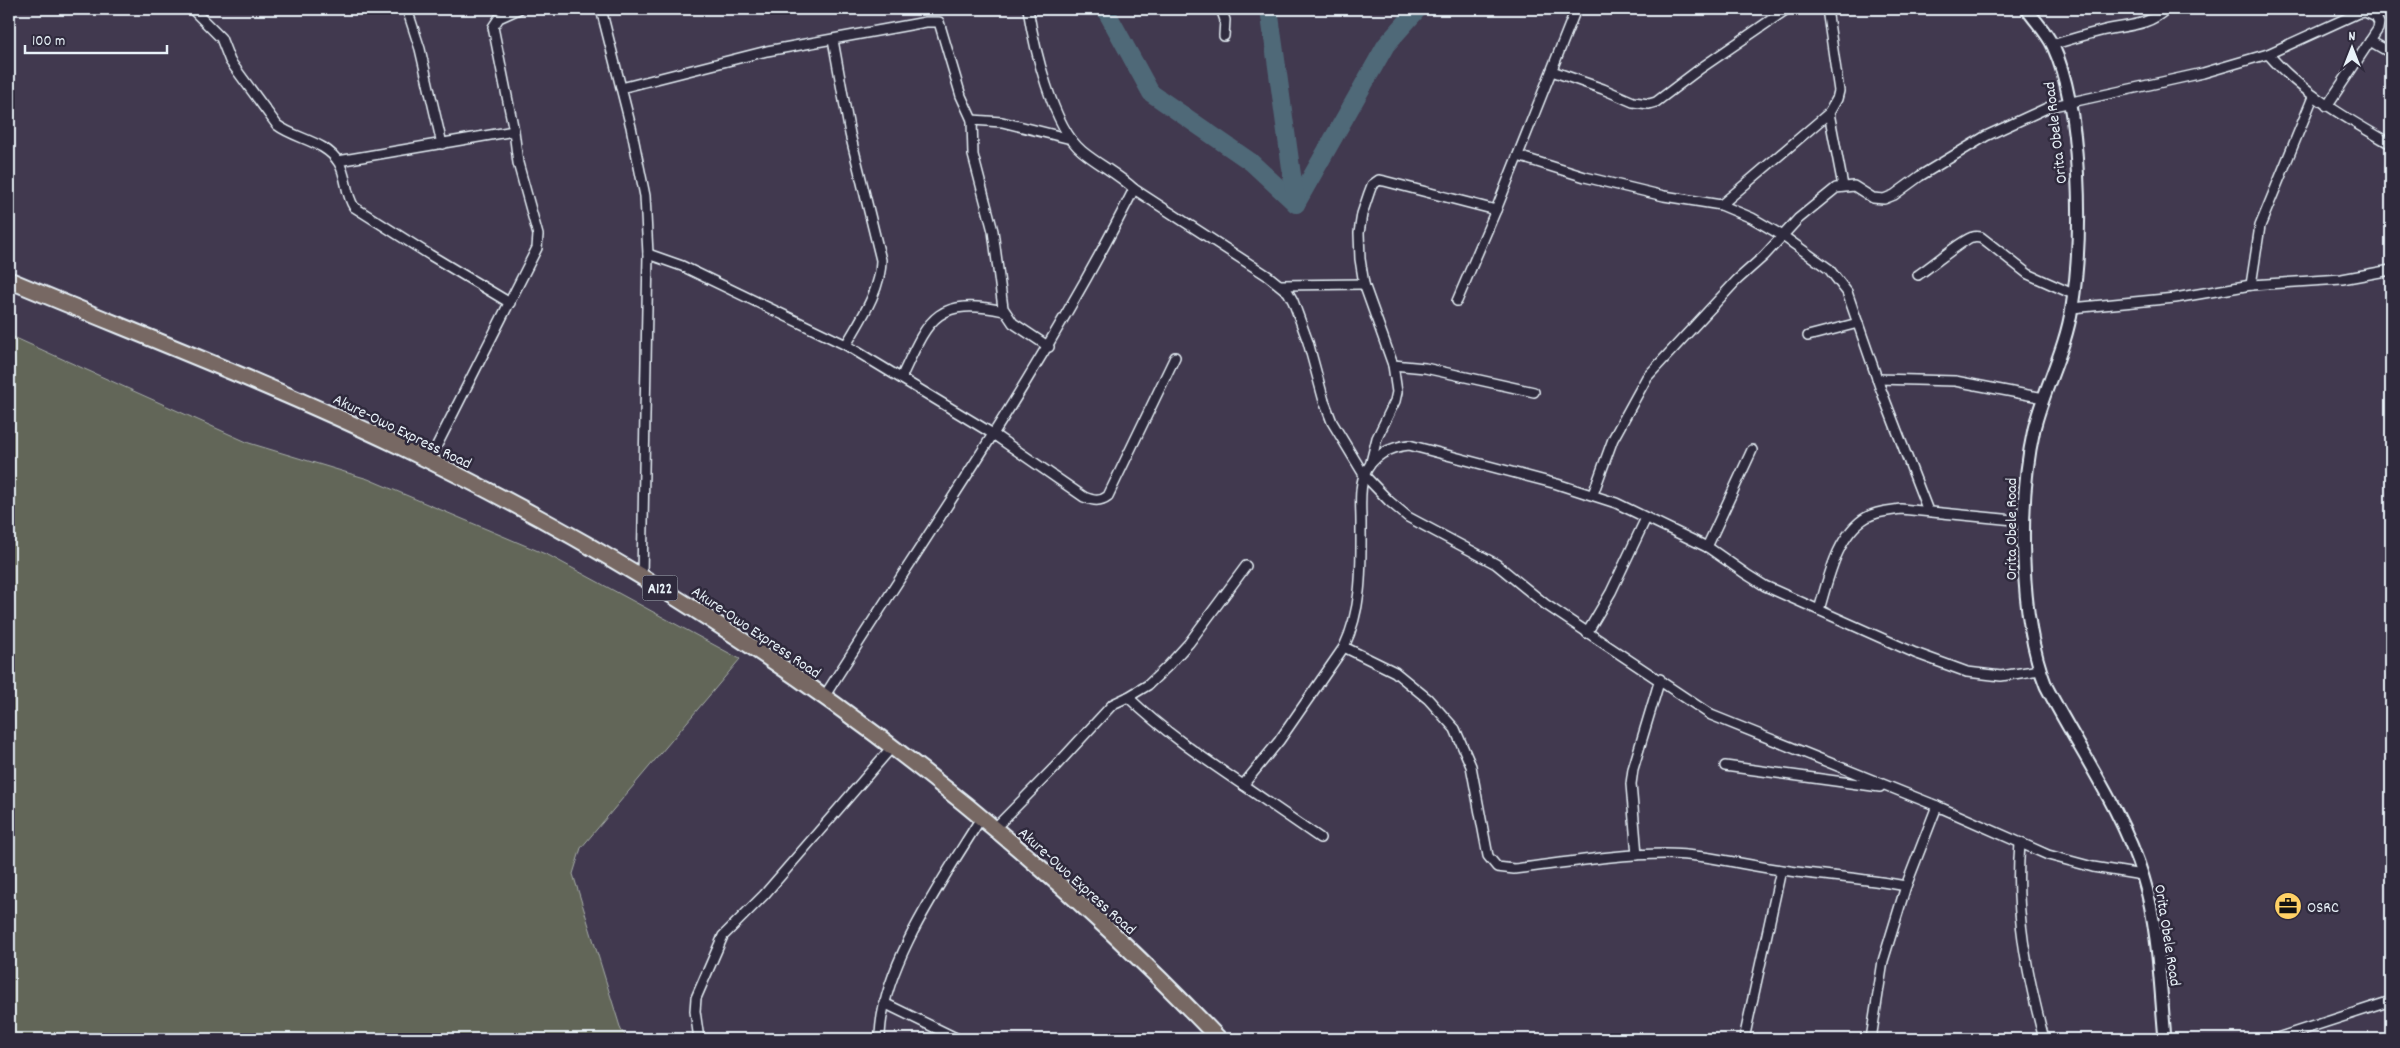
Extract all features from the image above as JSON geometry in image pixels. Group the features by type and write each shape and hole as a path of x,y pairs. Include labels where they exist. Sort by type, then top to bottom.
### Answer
{"highway":[{"name":"Akure-Owo Express Road","path":"9,280 268,387 429,461 520,508 705,615 892,746 981,818 1124,943 1218,1039"}],"main road":[{"name":"Orita Obele Road","path":"2027,9 2052,45 2063,73 2070,101 2078,202 2077,255 2072,308 2058,360 2034,429 2027,468 2024,521 2029,616 2040,670 2076,743 2113,805 2142,874 2155,938 2165,1039"}],"street":[{"path":"192,9 221,38 230,61 277,126 284,131 305,138 338,161 348,198 354,207 430,256 510,303"},
{"path":"407,9 420,49 442,144"},
{"path":"429,461 510,303 538,242 518,163 514,131 493,27 499,18 520,9"},
{"path":"601,9 645,196 648,254 642,577"},
{"path":"1028,9 1033,39 1044,77 1062,125 1071,139 1081,150 1122,178 1134,189 1281,285 1288,292 1299,317 1332,422 1364,475 1388,501 1408,517 1496,564 1545,604 1586,633 1660,679 1711,715 1937,806 2020,844 2064,860 2093,867 2142,874"},
{"path":"1221,9 1225,20 1224,36"},
{"path":"1457,301 1496,210 1576,9"},
{"path":"1552,71 1633,102 1649,104 1656,102 1701,68 1787,9"},
{"path":"1721,205 1829,113 1839,91 1828,9"},
{"path":"2052,45 2103,30 2144,23 2153,20 2166,9"},
{"path":"1593,494 1613,439 1647,377 1737,280 1814,206 1836,188 1854,186 1873,198 1884,199 1894,195 1920,176 1986,136 2031,114 2070,101 2203,73 2268,54 2319,29 2365,12 2376,17 2379,23 2370,41 2327,106"},
{"path":"621,88 767,51 926,22 939,22 961,96 972,120 973,155 993,231 1004,311 1013,323 1048,347"},
{"path":"833,40 850,134 881,260 881,273 878,285 846,345"},
{"path":"2370,41 2391,53"},
{"path":"2268,54 2283,71 2313,97 2391,144"},
{"path":"2251,285 2260,226 2313,97"},
{"path":"1829,113 1843,186"},
{"path":"972,120 1002,122 1071,139"},
{"path":"338,161 514,131"},
{"path":"1518,156 1603,181 1664,196 1721,205 1752,218 1783,236 1829,269 1839,279 1847,292 1877,379 1928,511"},
{"path":"1370,466 1378,438 1395,401 1397,392 1393,365 1364,284 1359,233 1372,185 1379,180 1496,210"},
{"path":"824,697 1048,347 1134,189"},
{"path":"1918,275 1973,236 1981,238 2028,274 2073,294"},
{"path":"648,254 682,266 846,345 993,434 1084,497 1093,500 1102,500 1108,496 1174,356"},
{"path":"2072,308 2175,298 2251,285 2342,279 2391,270"},
{"path":"1281,285 1364,284"},
{"path":"901,378 924,330 934,319 948,311 963,306 981,306 1004,311"},
{"path":"1808,336 1858,323"},
{"path":"1393,365 1424,368 1534,392"},
{"path":"1877,379 1955,381 2044,398"},
{"path":"1243,785 1279,741 1344,647 1356,615 1361,583 1361,502 1364,475 1384,452 1394,447 1409,445 1593,494 1707,547 1759,582 1915,653 1967,672 1984,676 2001,676 2040,670"},
{"path":"1707,547 1732,497 1752,450"},
{"path":"1819,610 1830,573 1843,544 1855,527 1866,517 1881,512 1901,509 2024,521"},
{"path":"1586,633 1611,592 1646,518"},
{"path":"994,829 1054,769 1113,704 1148,685 1184,649 1246,566"},
{"path":"1344,647 1395,672 1428,699 1455,729 1471,766 1488,856 1497,867 1514,869 1637,855 1708,857 1781,870 1856,877 1906,886"},
{"path":"1637,855 1631,784 1632,770 1660,679"},
{"path":"1128,697 1145,714 1183,743 1320,838"},
{"path":"699,1039 695,1011 696,998 723,936 764,895 892,746"},
{"path":"1725,766 1892,788"},
{"path":"1871,1039 1883,962 1906,886 1937,806"},
{"path":"880,1039 884,1003 896,967 937,890 981,818"},
{"path":"2020,844 2018,867 2020,928 2033,997 2044,1039"},
{"path":"1744,1039 1781,870"},
{"path":"2274,1039 2391,1001"},
{"path":"884,1003 958,1039"}],"green space":[{"path":"9,335 249,443 368,479 550,556 740,659 581,848 573,874 621,1030 628,1039 9,1039"}],"waterway":[{"path":"1105,9 1151,93 1251,162 1296,204 1386,45 1418,9"},
{"path":"1269,9 1296,204"}],"place":[{"name":"OSRC","path":"2288,906"}]}
